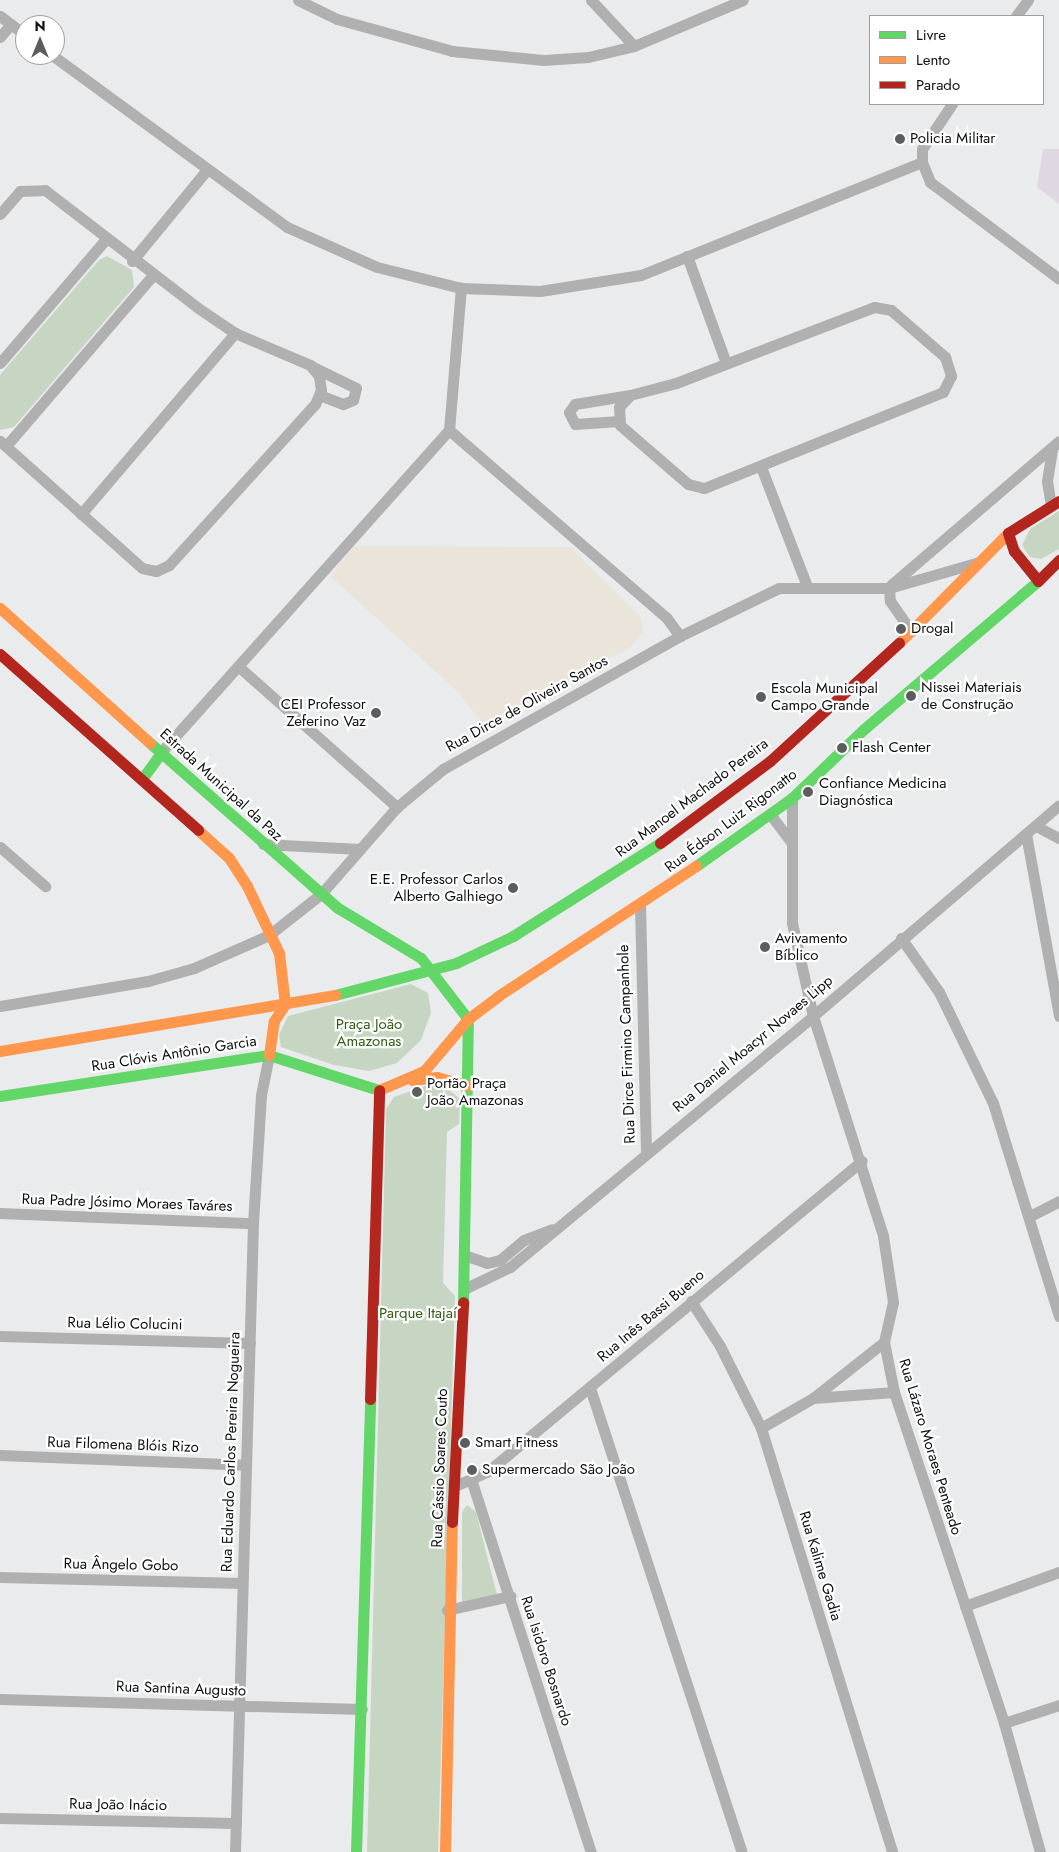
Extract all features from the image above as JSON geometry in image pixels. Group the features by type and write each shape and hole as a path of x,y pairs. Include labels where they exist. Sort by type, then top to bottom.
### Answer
{"street":[{"path":"298,0 337,19 452,51 544,60 588,57 634,46 744,0"},
{"path":"591,0 634,46"},
{"path":"1017,15 1028,0"},
{"path":"0,16 15,27"},
{"path":"0,37 11,24"},
{"path":"65,65 258,209 318,243 377,267 461,288 522,291 591,286 641,275 922,162"},
{"path":"951,105 922,149 922,162 930,182 1059,279"},
{"path":"132,261 206,171"},
{"path":"0,214 20,191 40,188 152,276 235,333 310,365 356,388 353,400 343,404 320,395"},
{"path":"0,363 105,240"},
{"path":"687,256 726,363"},
{"path":"152,276 3,444 142,568 151,572 165,568 320,395 319,376 310,365"},
{"path":"142,779 162,751 448,430 461,288"},
{"path":"619,421 575,424 569,412 575,404 630,395 676,383 880,306 891,310 949,363 950,383 938,396 710,488 693,487 624,429 619,421 619,407 630,395"},
{"path":"81,514 235,333"},
{"path":"448,430 666,617 680,636"},
{"name":"Rua Manoel Machado Pereira","path":"285,1004 364,990 430,972 513,936 652,849 770,761 911,631 939,608 1008,533 1055,503 1047,480 1057,448"},
{"name":"Rua Manoel Machado Pereira","path":"889,588 896,578 1057,448"},
{"path":"761,467 807,586"},
{"path":"1008,533 1014,551 1038,580"},
{"name":"Rua Édson Luiz Rigonatto","path":"410,1080 442,1054 468,1019 640,906 792,798 864,729 1059,560"},
{"name":"Rua Dirce de Oliveira Santos","path":"0,1006 148,981 194,968 270,935 321,894 397,807 473,750 680,636 779,588 807,586 889,588 981,562"},
{"path":"889,588 890,601 911,631"},
{"name":"Estrada Municipal da Paz","path":"0,608 321,894 338,908 409,949 468,1019"},
{"path":"0,654 229,858 247,886 282,963 285,1004 274,1021 270,1054"},
{"path":"238,666 397,807"},
{"name":"Rua Lázaro Moraes Penteado","path":"792,798 792,923 813,1016 862,1161 892,1282 893,1302 884,1342 894,1392 1004,1723 1040,1852"},
{"name":"Rua Daniel Moacyr Novaes Lipp","path":"464,1289 499,1275 813,1016 901,938 1059,805"},
{"path":"770,814 791,842"},
{"path":"1036,826 1059,838"},
{"path":"1026,834 1059,1016"},
{"path":"263,844 360,849"},
{"path":"0,847 45,886"},
{"name":"Rua Dirce Firmino Campanhole","path":"640,906 638,934 646,1152"},
{"name":"Rua Dirce Firmino Campanhole","path":"622,917 638,934"},
{"path":"901,938 939,992 970,1049 993,1103 1030,1216 1059,1316"},
{"name":"Rua Clóvis Antônio Garcia","path":"0,1051 285,1004"},
{"name":"Rua Cássio Soares Couto","path":"445,1852 447,1610 464,1289 468,1019"},
{"name":"Rua Clóvis Antônio Garcia","path":"0,1096 270,1054 378,1090"},
{"name":"Rua Eduardo Carlos Pereira Nogueira","path":"235,1852 241,1705 242,1583 253,1223 261,1095 270,1054"},
{"path":"356,1852 362,1708 378,1090 410,1080 437,1077 468,1086"},
{"name":"Rua Inês Bassi Bueno","path":"455,1486 487,1472 862,1161"},
{"path":"1030,1216 1059,1201"},
{"name":"Rua Padre Jósimo Moraes Taváres","path":"0,1213 253,1223"},
{"name":"Rua Daniel Moacyr Novaes Lipp","path":"464,1255 487,1263 500,1260 524,1240 556,1228"},
{"name":"Rua Kalime Gadia","path":"692,1301 720,1346 762,1428 892,1852"},
{"name":"Rua Lélio Colucini","path":"0,1336 250,1342"},
{"path":"762,1428 813,1398 884,1342"},
{"path":"590,1388 742,1852"},
{"path":"813,1398 894,1392"},
{"name":"Rua Filomena Blóis Rizo","path":"0,1455 245,1465"},
{"name":"Rua Isidoro Bosnardo","path":"471,1479 591,1852"},
{"path":"965,1606 1059,1572"},
{"name":"Rua Ângelo Gobo","path":"0,1577 242,1583"},
{"path":"447,1610 510,1596"},
{"name":"Rua Santina Augusto","path":"0,1699 362,1708"},
{"path":"1004,1723 1059,1705"},
{"name":"Rua João Inácio","path":"0,1818 236,1823"}],"shaded area":[{"path":"354,546 570,547 641,617 643,632 631,647 483,724 455,689 330,576"}],"green space":[{"path":"107,256 132,270 134,287 14,427 0,430 0,375 99,260"},
{"path":"1059,511 1059,549 1041,559 1030,557 1022,545 1030,529"},
{"name":"Praça João Amazonas","path":"411,984 428,993 431,1013 421,1040 397,1063 369,1071 334,1065 281,1047 279,1035 288,1016"},
{"name":"Parque Itajaí","path":"428,1085 446,1087 460,1099 459,1124 447,1132 443,1283 455,1296 438,1852 367,1852 386,1109 394,1097"},
{"path":"467,1505 476,1512 497,1595 462,1603 462,1512"}],"building":[{"path":"1043,149 1059,149 1059,204 1037,187"}],"traffic: fast":[{"path":"696,866 792,798 864,729 1038,581"},
{"path":"150,743 338,908 421,958 468,1019"},
{"path":"142,779 162,751"},
{"path":"335,995 456,963 513,936 660,843"},
{"path":"463,1302 468,1019"},
{"path":"0,1096 269,1055 379,1090"},
{"path":"356,1852 370,1399"}],"traffic: slow":[{"path":"899,643 1008,533"},
{"path":"0,608 150,743"},
{"path":"198,830 229,858 247,886 279,953 285,1004"},
{"path":"379,1090 424,1071 468,1019 498,996 696,866"},
{"path":"0,1051 335,995"},
{"path":"269,1055 274,1021 285,1004"},
{"path":"412,1080 437,1077 468,1086"},
{"path":"445,1852 452,1522"}],"traffic: jam":[{"path":"1059,501 1008,533 1014,551 1038,581 1059,560"},
{"path":"660,843 770,761 899,643"},
{"path":"0,654 198,830"},
{"path":"370,1399 379,1090"},
{"path":"452,1522 463,1302"}],"place":[{"name":"Policia Militar","path":"900,139"},
{"name":"Drogal","path":"901,629"},
{"name":"Nissei Materiais de Construção","path":"911,696"},
{"name":"Escola Municipal Campo Grande","path":"761,697"},
{"name":"CEI Professor Zeferino Vaz","path":"376,713"},
{"name":"Flash Center","path":"842,748"},
{"name":"Confiance Medicina Diagnóstica","path":"808,792"},
{"name":"E.E. Professor Carlos Alberto Galhiego","path":"513,888"},
{"name":"Avivamento Bíblico","path":"765,947"},
{"name":"Portão Praça João Amazonas","path":"417,1092"},
{"name":"Smart Fitness","path":"465,1443"},
{"name":"Supermercado São João","path":"472,1470"}]}
